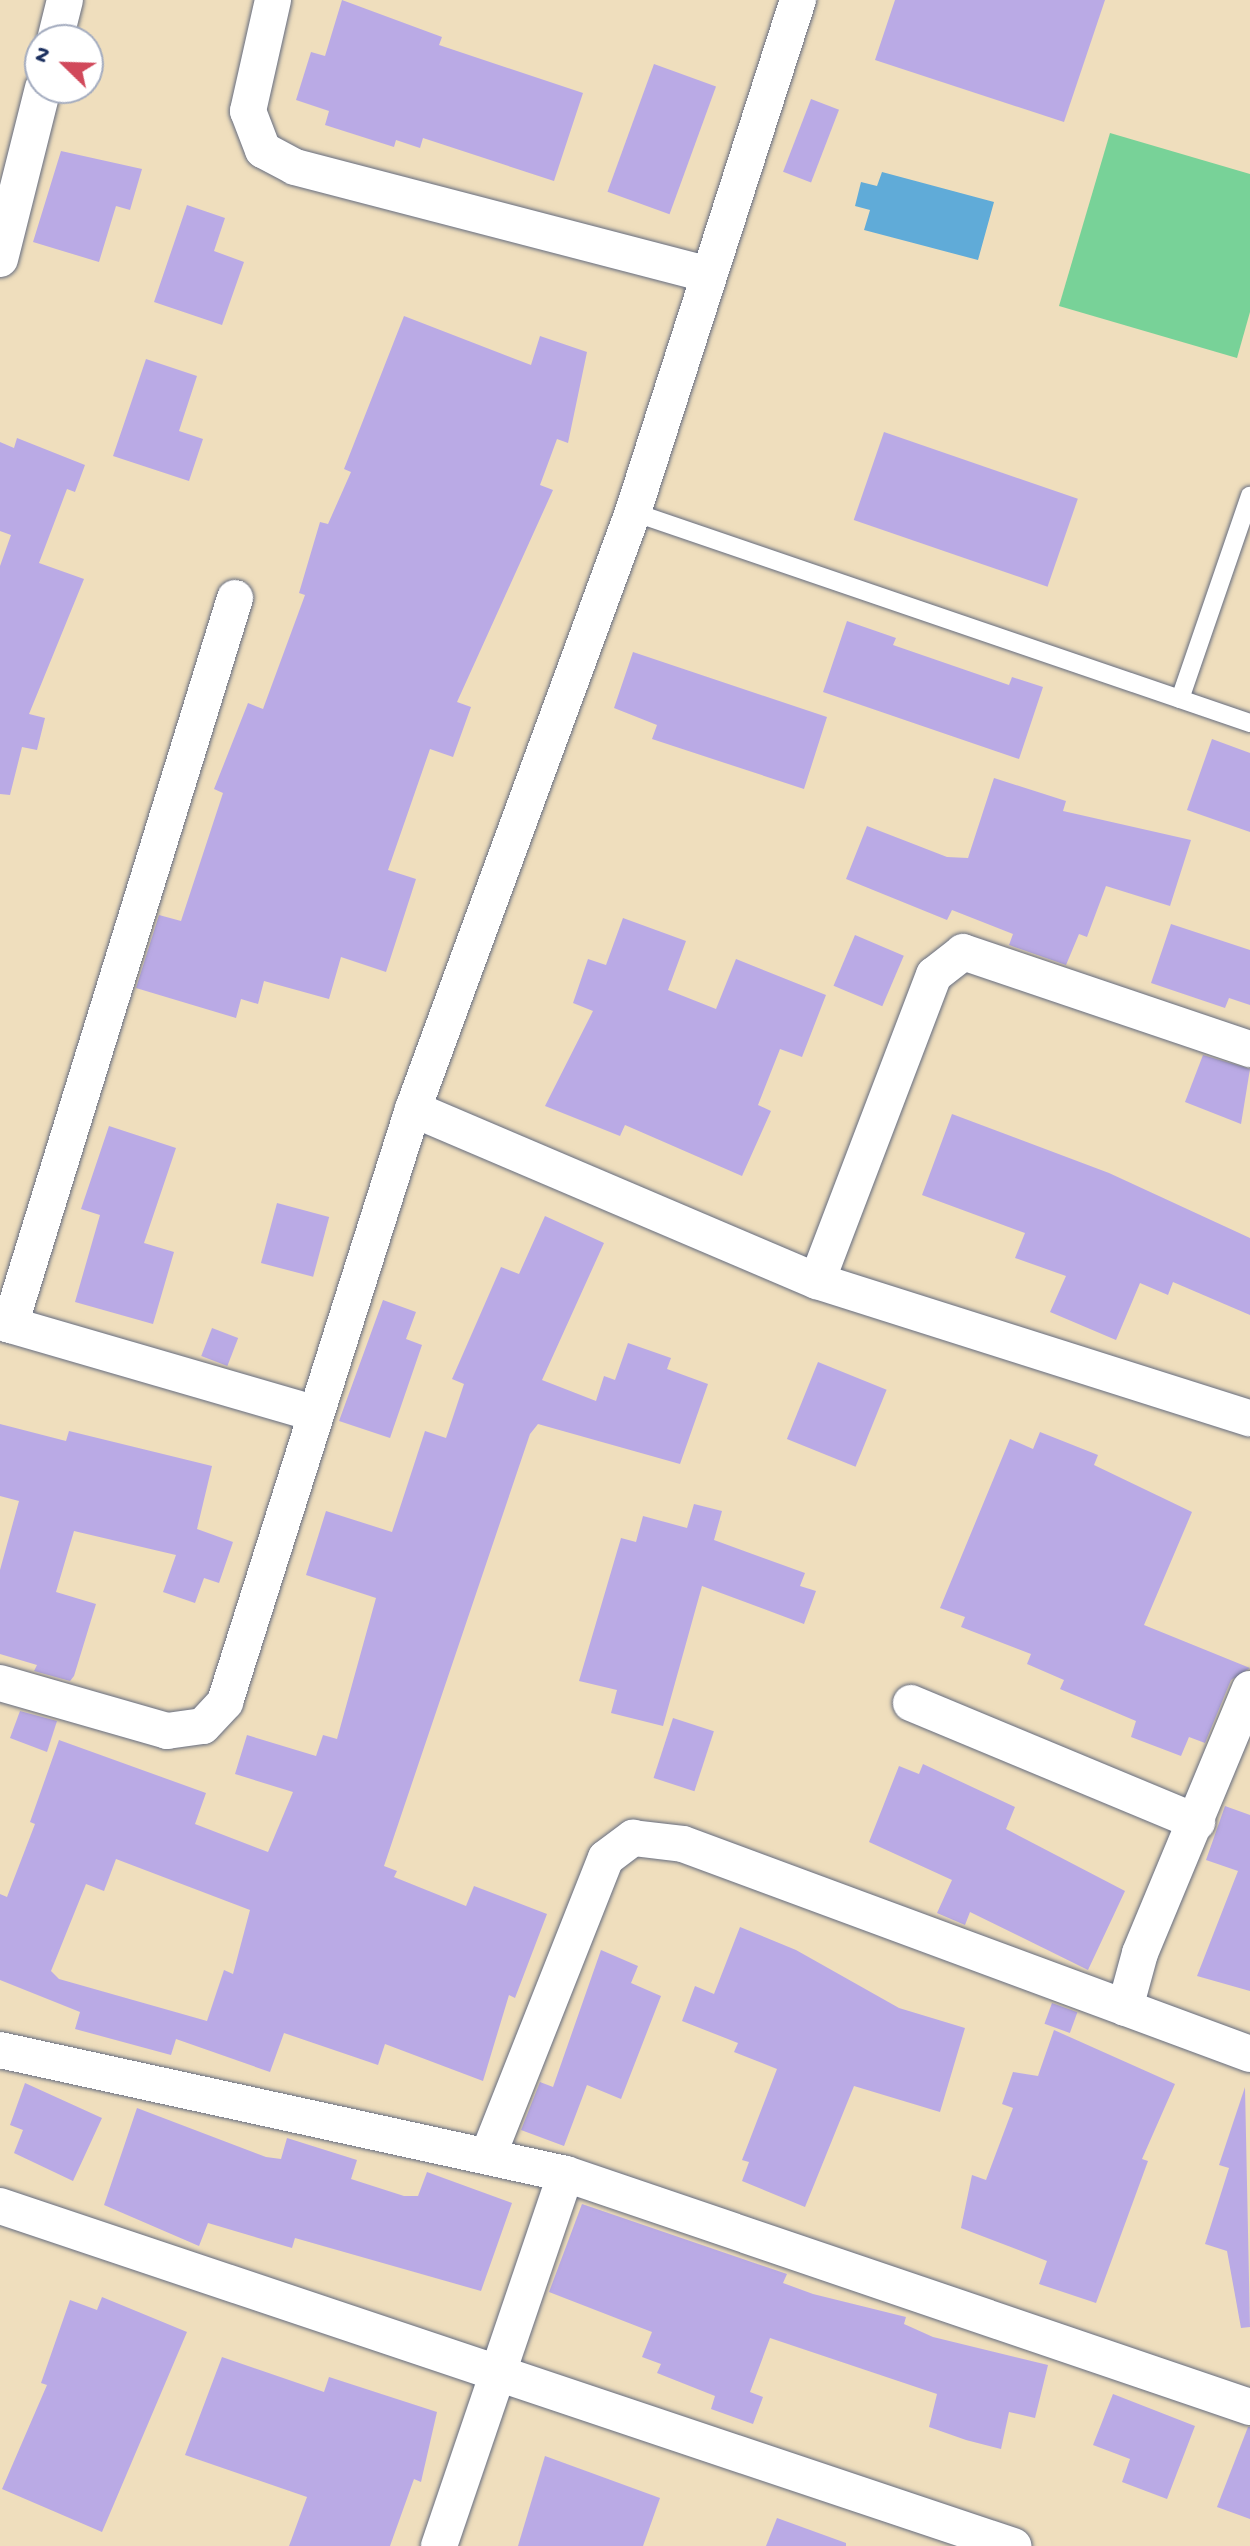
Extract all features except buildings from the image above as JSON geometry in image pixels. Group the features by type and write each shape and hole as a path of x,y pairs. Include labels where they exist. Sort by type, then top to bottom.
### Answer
{"street":[{"path":"59,24 65,0"},
{"path":"273,0 248,111 263,150 295,167 705,274"},
{"path":"0,1683 167,1731 203,1726 225,1702 314,1413 413,1109 633,512 705,274 798,0"},
{"path":"0,259 39,104"},
{"path":"235,598 5,1323 314,1413"},
{"path":"817,1281 934,975 963,952 1250,1049"},
{"path":"413,1109 817,1281 1250,1418"},
{"path":"1125,2008 1140,1953 1250,1689"},
{"path":"911,1703 1197,1822"},
{"path":"489,2153 606,1858 633,1838 683,1844 1250,2054"},
{"path":"0,2050 489,2153 566,2174 1250,2407"},
{"path":"439,2546 495,2374 566,2174"},
{"path":"0,2206 1013,2546"}],"lane":[{"path":"1180,699 1250,496"},
{"path":"633,512 1250,723"}],"green space":[{"path":"1110,133 1250,174 1250,312 1237,358 1059,306"}],"water":[{"path":"882,172 994,202 978,260 864,230 870,210 855,206 861,182 877,186"}]}
